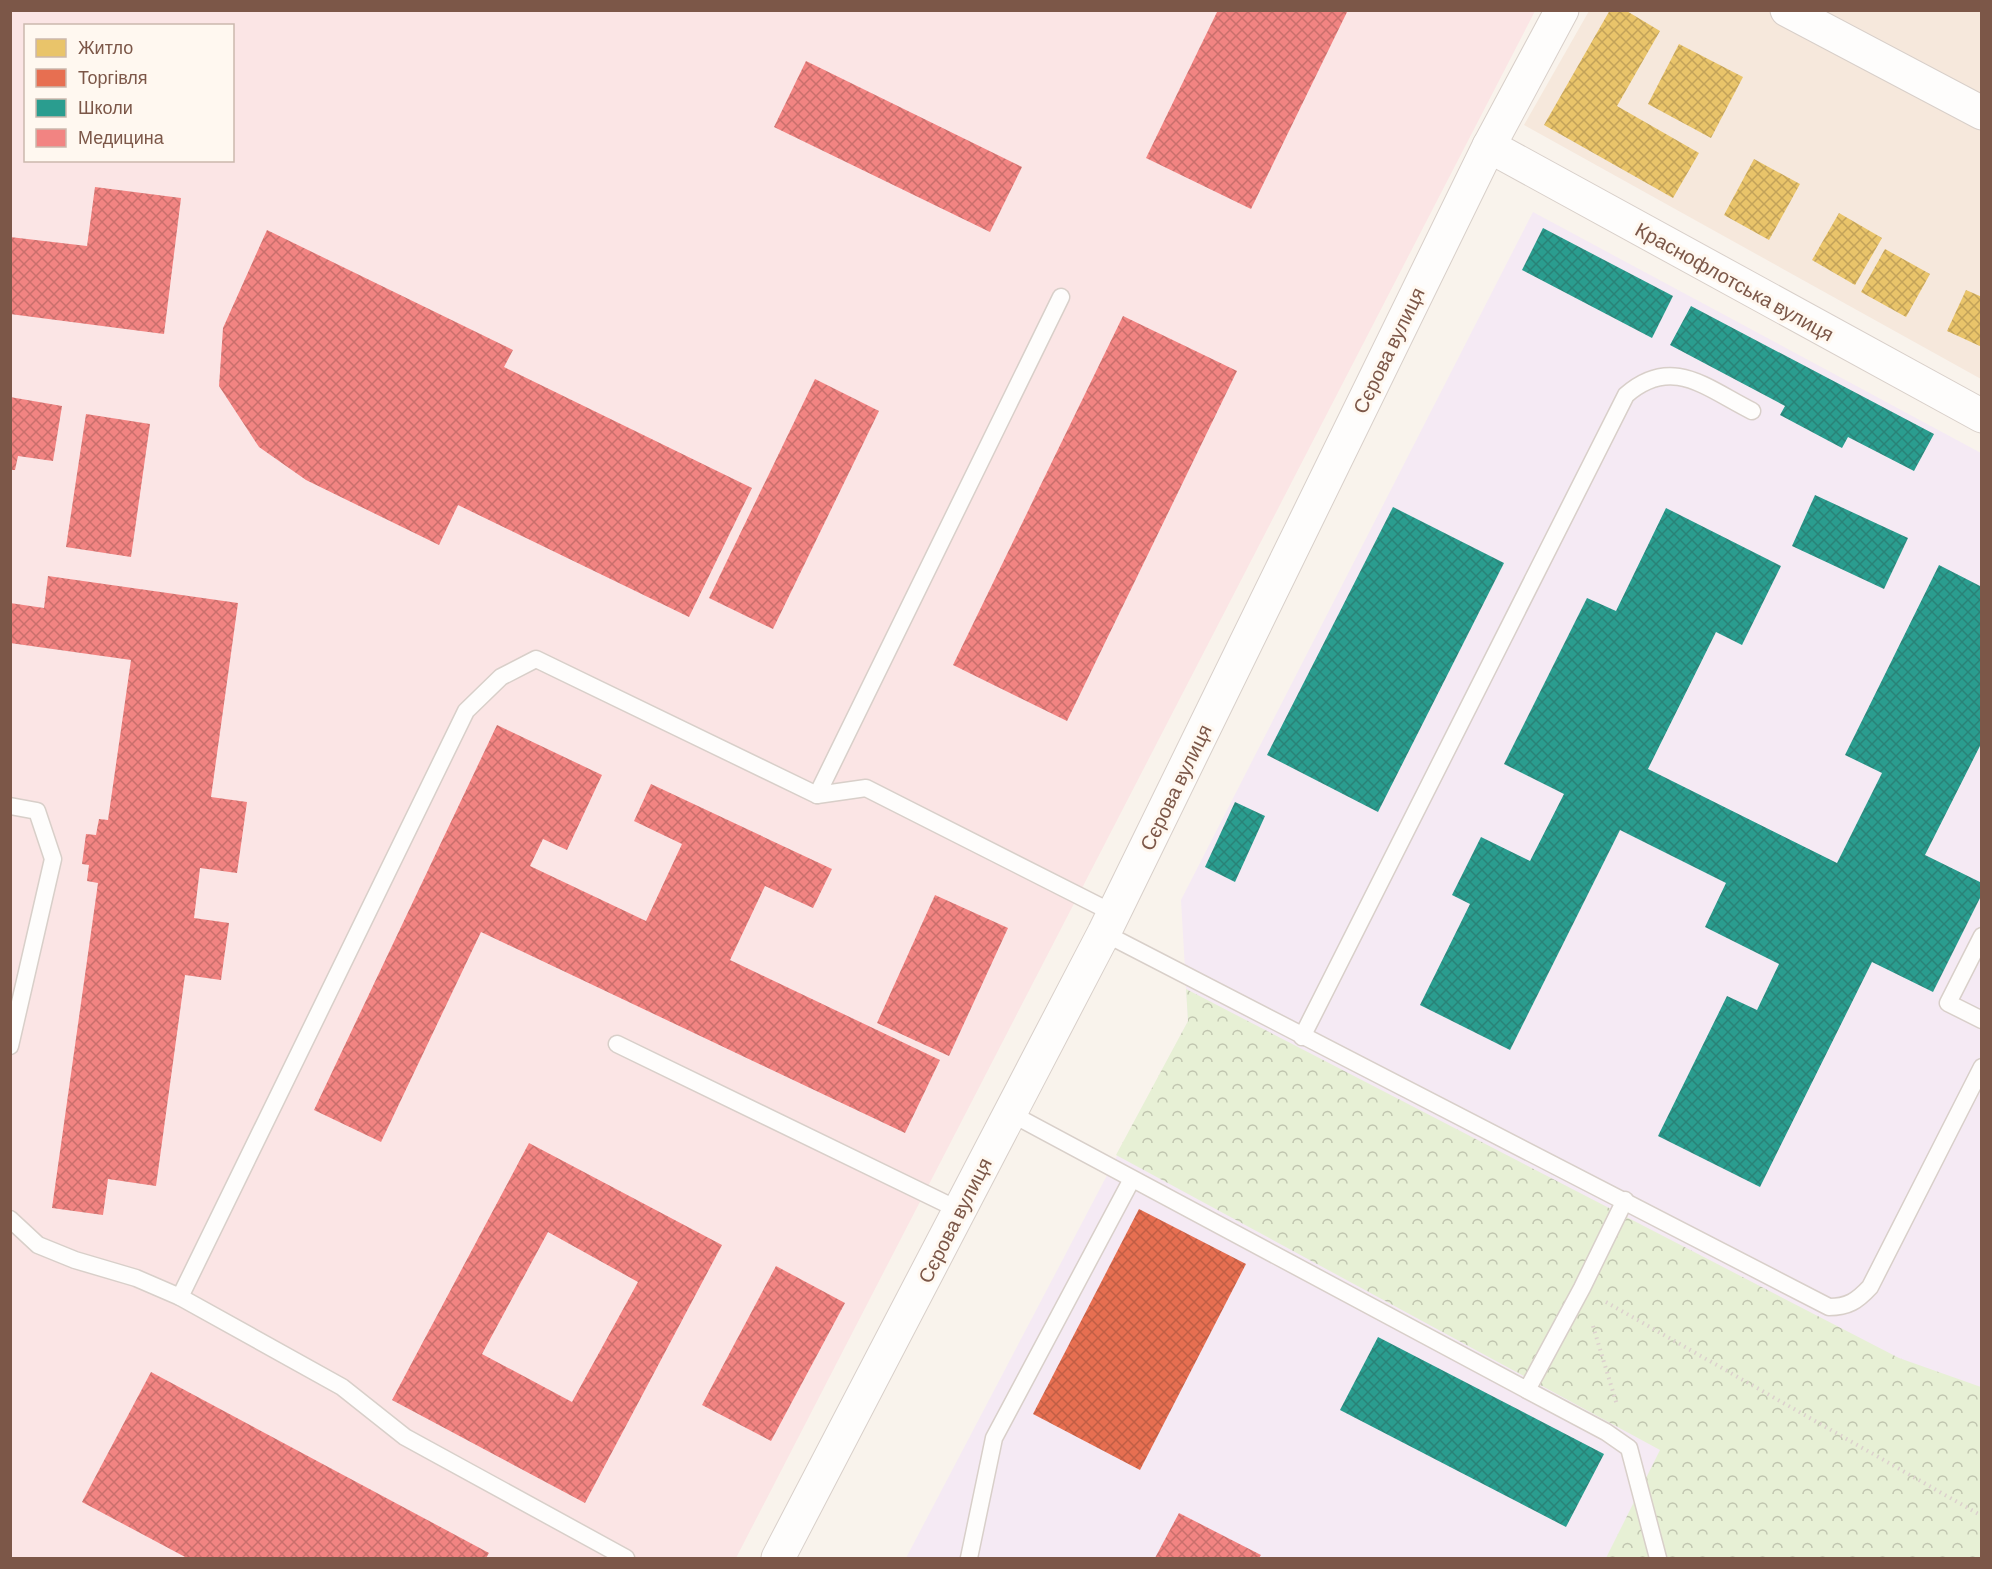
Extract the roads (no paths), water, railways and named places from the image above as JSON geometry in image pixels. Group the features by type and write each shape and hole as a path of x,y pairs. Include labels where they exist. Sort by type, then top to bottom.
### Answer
{"street":[{"name":"Сєрова вулиця","path":"778,1558 1109,923 1489,146 1562,10"},
{"path":"1787,10 1982,113"},
{"name":"Краснофлотська вулиця","path":"1489,146 1982,416"}],"lane":[{"path":"817,795 1061,297"},
{"path":"1302,1037 1626,395 1641,382 1660,375 1683,376 1752,411"},
{"path":"180,1297 466,711 501,677 536,659 817,795 866,788 1109,923 1302,1037 1625,1200 1829,1307 1842,1307 1856,1302 1870,1287 1982,1067"},
{"path":"10,806 37,811 53,859 10,1046"},
{"path":"1982,936 1948,1003 1982,1020"},
{"path":"617,1044 959,1210"},
{"path":"1010,1113 1606,1432 1629,1448 1658,1558"},
{"path":"969,1558 994,1438 1132,1179"},
{"path":"1527,1390 1582,1288 1625,1200"},
{"path":"10,1219 38,1245 75,1260 136,1278 180,1297 342,1387 405,1437 626,1558"}]}
